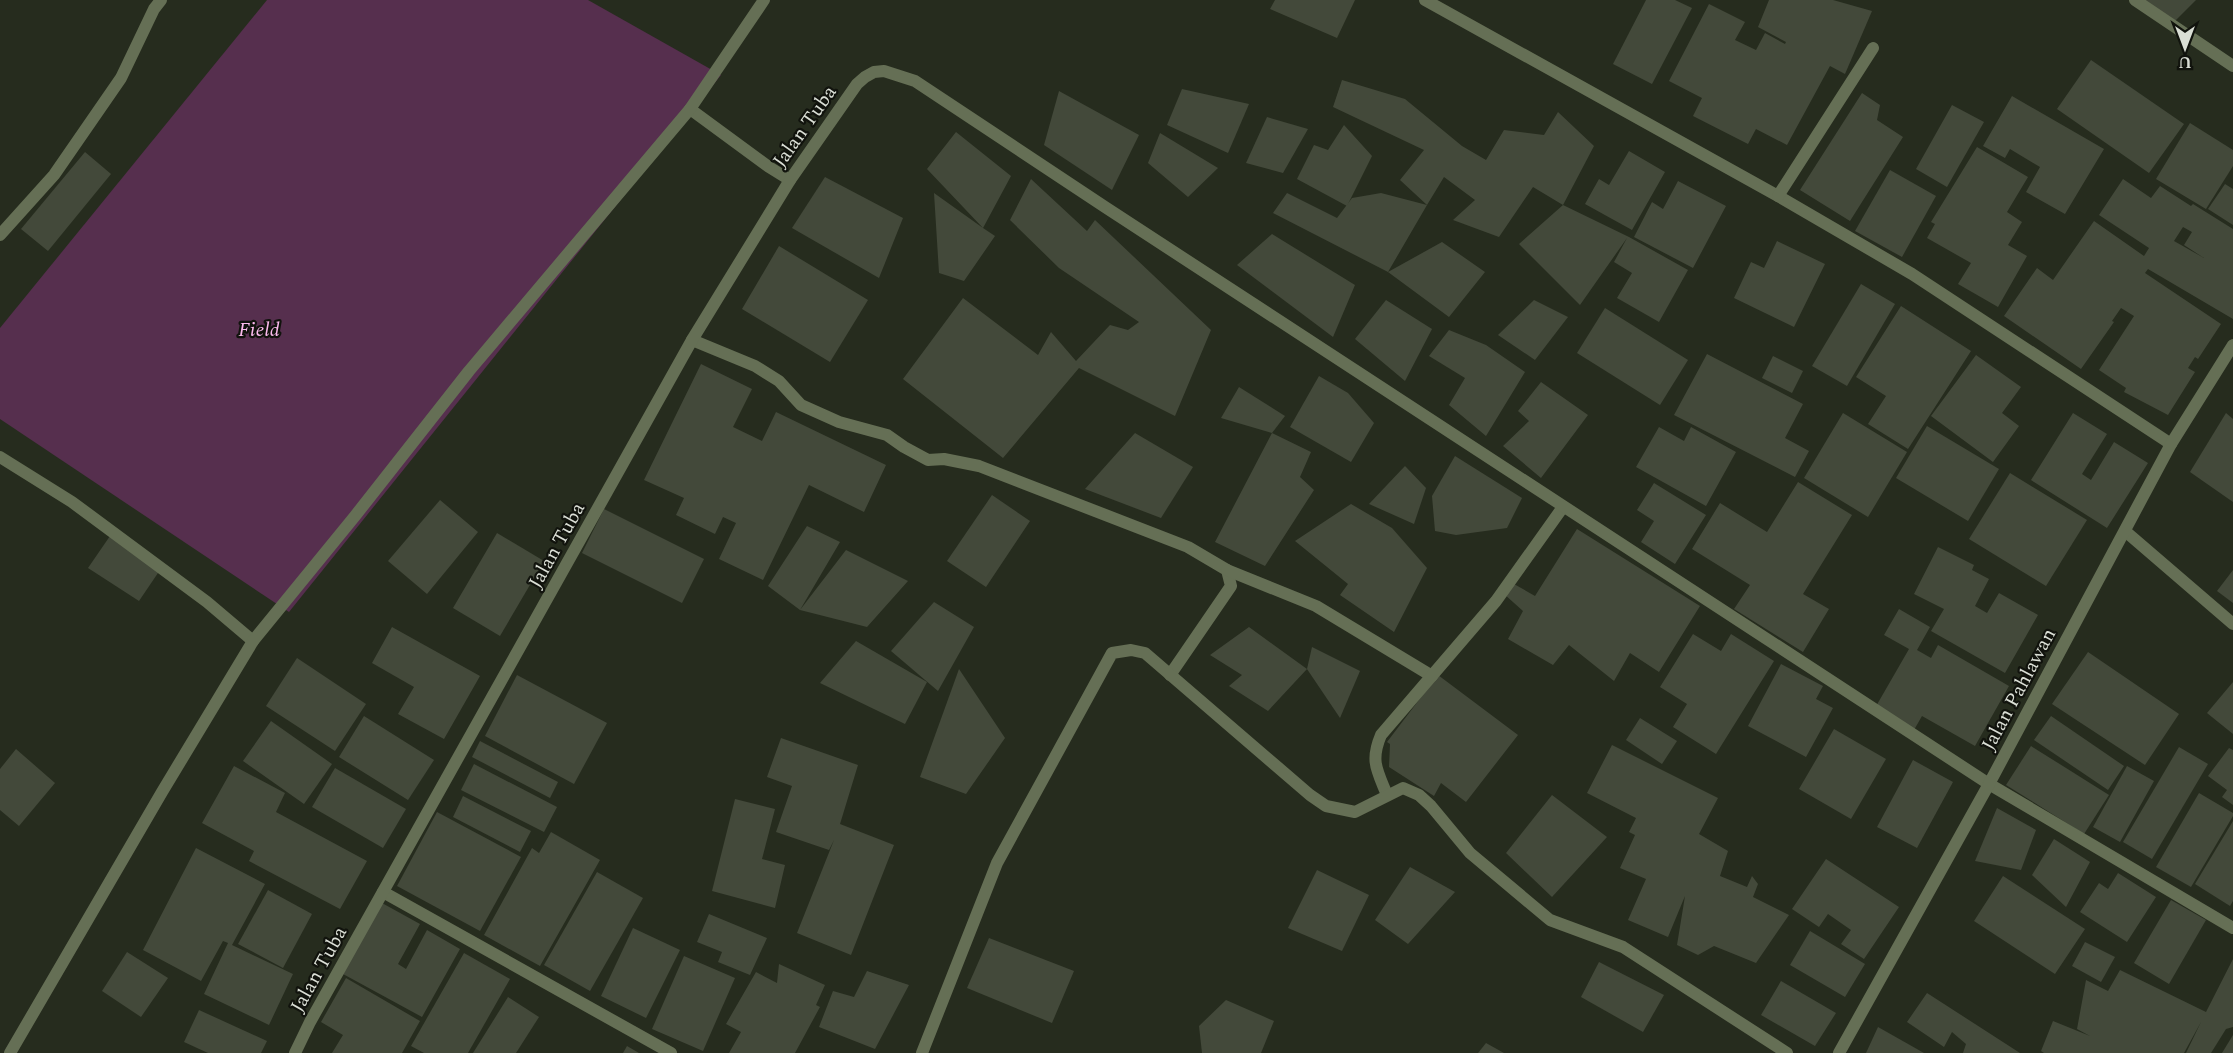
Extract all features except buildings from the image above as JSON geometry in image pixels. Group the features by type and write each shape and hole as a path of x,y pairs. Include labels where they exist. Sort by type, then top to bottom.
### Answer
{"street":[{"path":"0,235 54,175 121,78 154,9 161,0"},
{"path":"10,1053 252,641 355,516 469,371 695,113 764,0"},
{"path":"1425,0 1778,196 1912,274 2171,444"},
{"path":"2134,0 2233,66"},
{"path":"1778,196 1873,48"},
{"name":"Jalan Tuba","path":"295,1053 382,892 692,340 790,180 857,84 874,72 884,71 915,81 1563,507"},
{"path":"695,113 790,180"},
{"path":"692,340 755,366 779,381 801,405 839,422 887,435 928,460 944,459 979,466 1188,547 1227,570 1316,606 1432,676"},
{"name":"Jalan Pahlawan","path":"1839,1053 1989,784 2171,444 2233,345"},
{"path":"0,457 72,502 207,602 252,641"},
{"path":"1387,795 1374,763 1375,749 1381,735 1496,602 1563,507 1989,784 2233,928"},
{"path":"2125,531 2233,624"},
{"path":"1170,675 1231,586 1227,570"},
{"path":"922,1053 997,863 1112,653 1131,650 1145,653 1310,795 1326,806 1355,812 1403,788 1419,795 1470,853 1551,920 1623,947 1787,1053"},
{"path":"382,892 671,1053"}],"green space":[{"name":"Field","path":"267,0 588,0 721,75 289,612 0,419 0,328"}]}
